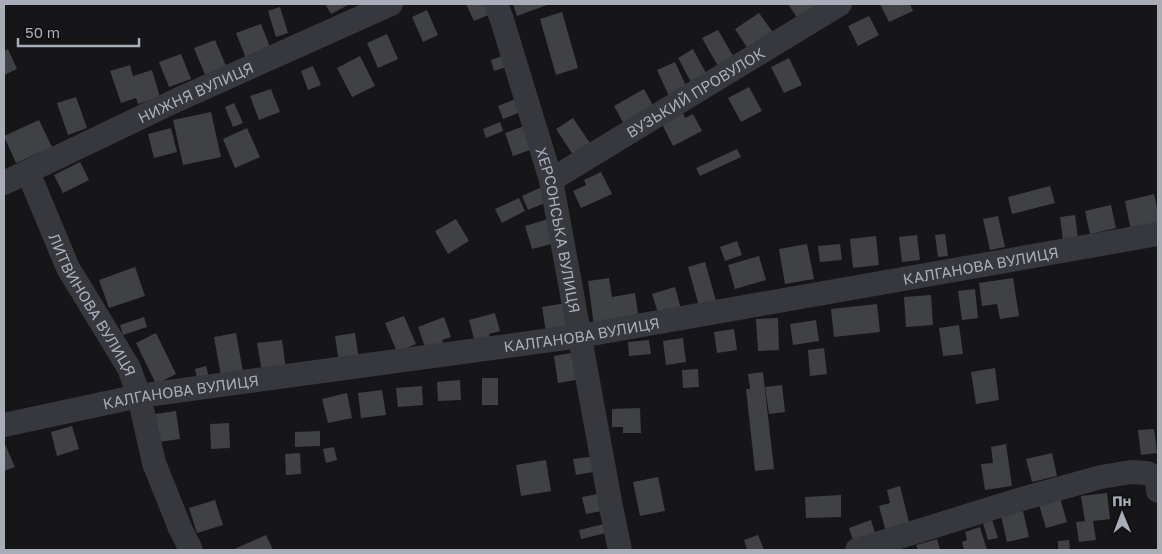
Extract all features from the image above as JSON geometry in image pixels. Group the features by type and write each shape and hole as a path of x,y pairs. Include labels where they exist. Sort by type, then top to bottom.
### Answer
{"street":[{"name":"НИЖНЯ ВУЛИЦЯ","path":"4,183 177,100 391,4"},
{"name":"ХЕРСОНСЬКА ВУЛИЦЯ","path":"496,4 551,180 620,550"},
{"name":"ВУЗЬКИЙ ПРОВУЛОК","path":"551,180 840,4"},
{"name":"ЛИТВИНОВА ВУЛИЦЯ","path":"28,172 68,268 129,368 139,396 154,463 180,528 191,550"},
{"name":"КАЛГАНОВА ВУЛИЦЯ","path":"4,426 139,396 580,336 1158,234"},
{"path":"857,550 1100,477 1132,472 1147,473 1157,478 1158,491"}],"building":[{"path":"325,4 350,4 331,14"},
{"path":"466,4 487,4 491,14 474,21"},
{"path":"513,4 546,4 547,5 517,16"},
{"path":"788,4 829,4 800,22"},
{"path":"880,4 910,4 913,11 889,22"},
{"path":"280,7 288,33 276,37 268,11"},
{"path":"427,10 438,35 423,42 412,17"},
{"path":"562,12 578,68 556,75 540,19"},
{"path":"759,13 775,35 750,52 735,29"},
{"path":"869,16 879,35 858,46 848,26"},
{"path":"261,24 272,52 247,61 236,33"},
{"path":"718,30 735,59 719,68 702,38"},
{"path":"387,34 398,59 378,68 367,43"},
{"path":"215,40 227,68 206,77 194,48"},
{"path":"8,49 17,69 4,75 4,51"},
{"path":"693,49 706,73 691,82 678,58"},
{"path":"181,54 191,79 169,87 159,62"},
{"path":"508,54 512,65 494,71 491,60"},
{"path":"360,56 375,86 352,97 337,68"},
{"path":"789,58 802,85 784,93 771,67"},
{"path":"675,62 687,88 669,96 657,70"},
{"path":"130,65 133,76 152,70 160,97 138,104 136,98 121,103 110,71"},
{"path":"313,66 321,85 308,90 301,71"},
{"path":"749,87 762,111 741,122 728,98"},
{"path":"271,89 280,112 259,120 250,96"},
{"path":"644,89 656,111 626,128 614,106"},
{"path":"76,97 87,128 68,135 57,103"},
{"path":"521,97 526,110 503,119 498,106"},
{"path":"234,103 243,123 233,127 225,107"},
{"path":"211,112 221,157 183,165 173,120"},
{"path":"683,113 685,118 693,114 702,131 673,146 662,124"},
{"path":"573,118 592,146 575,158 556,129"},
{"path":"39,120 52,147 16,163 4,136"},
{"path":"500,122 503,131 486,138 483,129"},
{"path":"524,126 533,149 513,156 505,133"},
{"path":"171,128 177,152 154,158 148,134"},
{"path":"247,128 260,157 235,168 223,139"},
{"path":"737,149 741,157 700,176 696,168"},
{"path":"80,162 89,180 63,193 54,175"},
{"path":"601,172 612,194 581,208 573,191 586,185 584,180"},
{"path":"546,185 552,200 528,210 522,196"},
{"path":"1050,186 1055,203 1012,214 1008,197"},
{"path":"1154,194 1158,212 1158,225 1131,231 1125,201"},
{"path":"519,198 525,211 502,223 495,209"},
{"path":"1111,205 1116,228 1090,234 1085,211"},
{"path":"1075,215 1078,238 1063,240 1060,217"},
{"path":"998,216 1005,247 990,250 983,219"},
{"path":"456,219 469,241 448,254 435,231"},
{"path":"548,219 555,243 532,249 525,226"},
{"path":"945,234 948,256 938,257 935,235"},
{"path":"917,235 920,260 902,262 899,237"},
{"path":"876,236 879,265 853,268 850,239"},
{"path":"737,241 742,255 725,261 720,247"},
{"path":"807,244 814,279 785,284 779,249"},
{"path":"840,244 842,260 820,262 818,246"},
{"path":"759,256 766,280 735,289 728,265"},
{"path":"705,262 716,301 699,306 688,267"},
{"path":"135,267 145,296 109,308 99,280"},
{"path":"609,278 612,297 635,293 639,320 594,326 588,281"},
{"path":"1013,278 1019,316 1000,319 997,304 982,306 979,283"},
{"path":"675,287 681,309 659,316 652,294"},
{"path":"975,289 978,318 962,320 958,291"},
{"path":"931,295 933,325 906,327 904,297"},
{"path":"566,303 570,328 546,332 542,307"},
{"path":"877,304 880,332 834,337 831,309"},
{"path":"495,313 500,331 489,334 491,342 476,346 469,320"},
{"path":"404,316 416,344 397,352 385,323"},
{"path":"144,317 147,327 123,335 120,325"},
{"path":"444,317 451,337 442,340 445,347 427,353 418,327"},
{"path":"778,318 779,350 758,351 756,319"},
{"path":"816,320 819,341 793,345 790,324"},
{"path":"959,325 963,354 943,356 939,328"},
{"path":"734,329 737,350 717,353 714,332"},
{"path":"156,333 176,374 156,384 136,343"},
{"path":"236,333 243,372 221,376 214,337"},
{"path":"355,333 359,360 339,363 335,336"},
{"path":"683,338 686,362 666,365 663,341"},
{"path":"282,340 286,369 262,372 257,343"},
{"path":"649,340 651,354 629,356 628,342"},
{"path":"824,348 827,374 810,376 808,350"},
{"path":"577,352 581,379 558,383 554,356"},
{"path":"206,366 210,381 198,383 195,369"},
{"path":"995,368 999,400 976,404 971,372"},
{"path":"698,369 699,387 683,388 682,370"},
{"path":"763,372 774,469 755,471 746,389 750,389 748,374"},
{"path":"482,378 498,378 498,405 482,405"},
{"path":"460,380 461,400 438,401 437,382"},
{"path":"782,385 785,412 769,414 765,387"},
{"path":"422,386 423,405 398,407 396,388"},
{"path":"382,390 386,415 361,418 358,393"},
{"path":"347,393 352,418 328,423 322,399"},
{"path":"640,408 641,433 623,433 623,427 612,427 612,409"},
{"path":"176,411 180,439 159,442 155,414"},
{"path":"229,423 230,448 211,449 210,424"},
{"path":"72,426 79,449 57,456 51,432"},
{"path":"1154,429 1157,453 1141,455 1138,430"},
{"path":"320,431 320,446 295,447 295,432"},
{"path":"4,442 15,467 4,471"},
{"path":"1006,444 1012,486 985,490 981,464 993,463 991,447"},
{"path":"334,447 337,460 326,463 323,449"},
{"path":"300,453 301,474 286,475 285,454"},
{"path":"1052,453 1057,476 1032,482 1026,459"},
{"path":"597,456 599,471 576,475 573,459"},
{"path":"546,460 551,491 521,496 516,465"},
{"path":"658,477 665,511 640,516 633,482"},
{"path":"900,486 910,526 886,532 879,506 890,503 887,490"},
{"path":"603,493 607,510 586,514 582,497"},
{"path":"1107,493 1110,519 1093,521 1096,540 1079,542 1076,522 1085,521 1081,496"},
{"path":"841,495 841,517 806,518 805,497"},
{"path":"1060,498 1067,522 1046,528 1039,505"},
{"path":"215,500 223,525 197,533 189,508"},
{"path":"1023,511 1029,537 1007,542 1001,516"},
{"path":"991,517 998,538 988,540 982,520"},
{"path":"871,520 876,536 854,543 849,528"},
{"path":"604,524 606,533 581,539 579,530"},
{"path":"980,527 987,550 964,550 962,542 967,540 965,532"},
{"path":"266,535 273,550 232,550"},
{"path":"758,535 764,550 747,550 744,540"},
{"path":"937,539 940,550 918,550 916,545"},
{"path":"1069,540 1070,550 1058,550 1058,541"}]}
